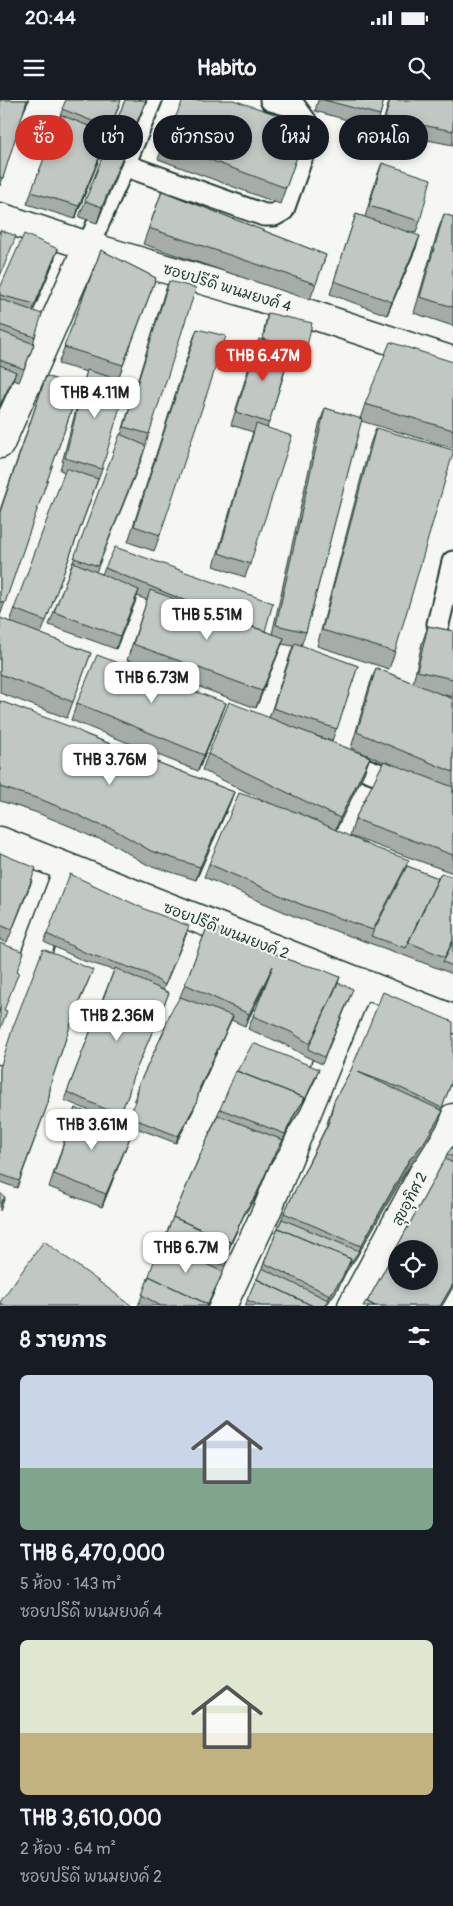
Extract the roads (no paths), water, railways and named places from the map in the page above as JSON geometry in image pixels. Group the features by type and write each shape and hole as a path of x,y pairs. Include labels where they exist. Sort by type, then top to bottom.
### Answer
{"street":[{"name":"ซอยปรีดี พนมยงค์ 4","path":"0,218 240,291 453,361"},
{"path":"0,444 88,246"},
{"name":"ซอยปรีดี พนมยงค์ 2","path":"0,841 453,1019"},
{"path":"0,1050 68,869"},
{"path":"222,1306 268,1208 360,982"},
{"name":"สุขอุทิศ 2","path":"352,1306 453,1118"}],"lane":[{"path":"88,246 151,100"},
{"path":"124,165 264,215 274,215 283,210 306,145 306,122 294,107 271,100"},
{"path":"438,624 453,562"},
{"path":"324,754 453,803"}]}
